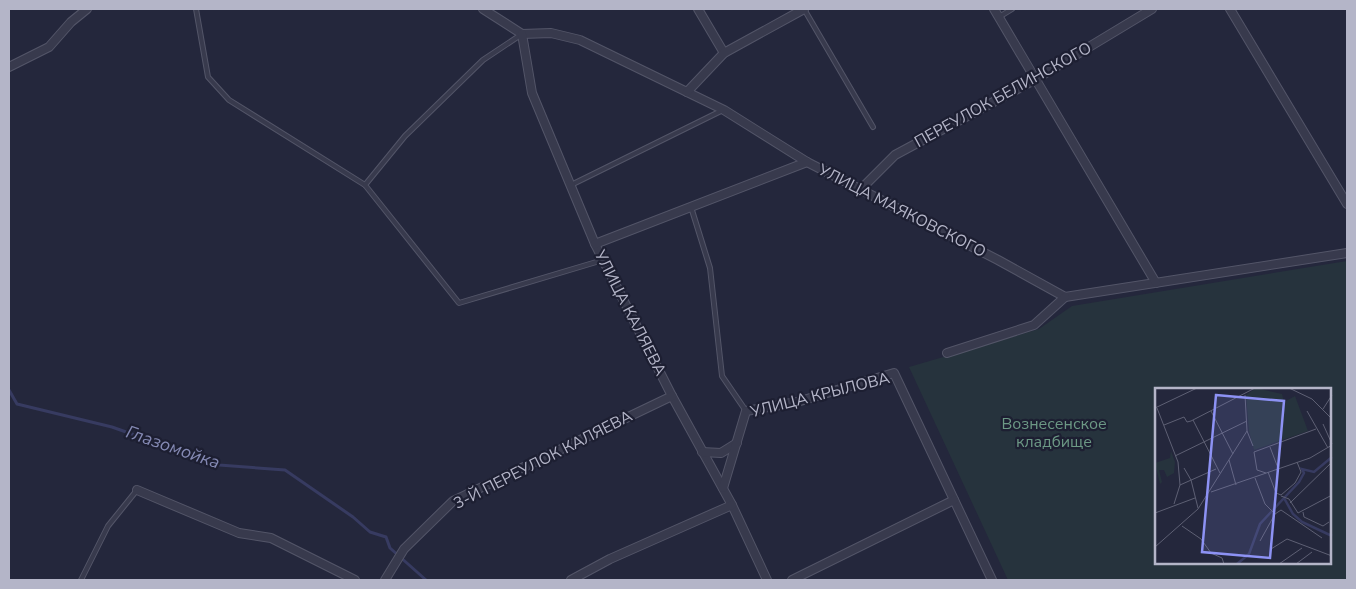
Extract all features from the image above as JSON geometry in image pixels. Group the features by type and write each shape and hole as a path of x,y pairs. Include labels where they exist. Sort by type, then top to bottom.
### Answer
{"street":[{"path":"9,67 49,47 71,22 87,9"},
{"path":"483,9 522,34"},
{"path":"698,9 724,53"},
{"path":"687,92 724,53 804,9"},
{"path":"994,9 1156,283"},
{"name":"ПЕРЕУЛОК БЕЛИНСКОГО","path":"861,189 895,155 1036,79 1152,9"},
{"path":"1231,9 1347,204"},
{"name":"УЛИЦА МАЯКОВСКОГО","path":"522,34 551,33 580,40 724,110 807,162 998,260 1065,297"},
{"name":"УЛИЦА КАЛЯЕВА","path":"522,34 532,93 595,244 672,396 732,505 767,580"},
{"path":"595,244 807,162"},
{"path":"947,353 1034,326 1065,297 1347,253"},
{"name":"УЛИЦА КРЫЛОВА","path":"723,488 746,411 797,402 894,372 992,580"},
{"name":"3-Й ПЕРЕУЛОК КАЛЯЕВА","path":"385,580 404,550 454,501 672,396"},
{"path":"702,452 721,453 736,444"},
{"path":"137,490 240,533 271,538 355,580"},
{"path":"792,580 954,500"},
{"path":"571,580 610,559 732,505"}],"lane":[{"path":"196,9 208,77 229,100 365,185 459,303 603,260"},
{"path":"804,9 873,127"},
{"path":"999,17 1012,9"},
{"path":"365,185 405,136 483,60 522,34"},
{"path":"570,185 724,110"},
{"path":"691,207 710,268 722,376 746,411"},
{"path":"81,580 108,526 137,490"}],"green space":[{"name":"Вознесенское кладбище","path":"1347,261 1347,580 1008,580 909,367 1039,329 1072,306"}],"waterway":[{"name":"Глазомойка","path":"9,390 17,404 112,427 219,465 285,470 353,517 370,532 386,537 390,548 426,580"}]}
